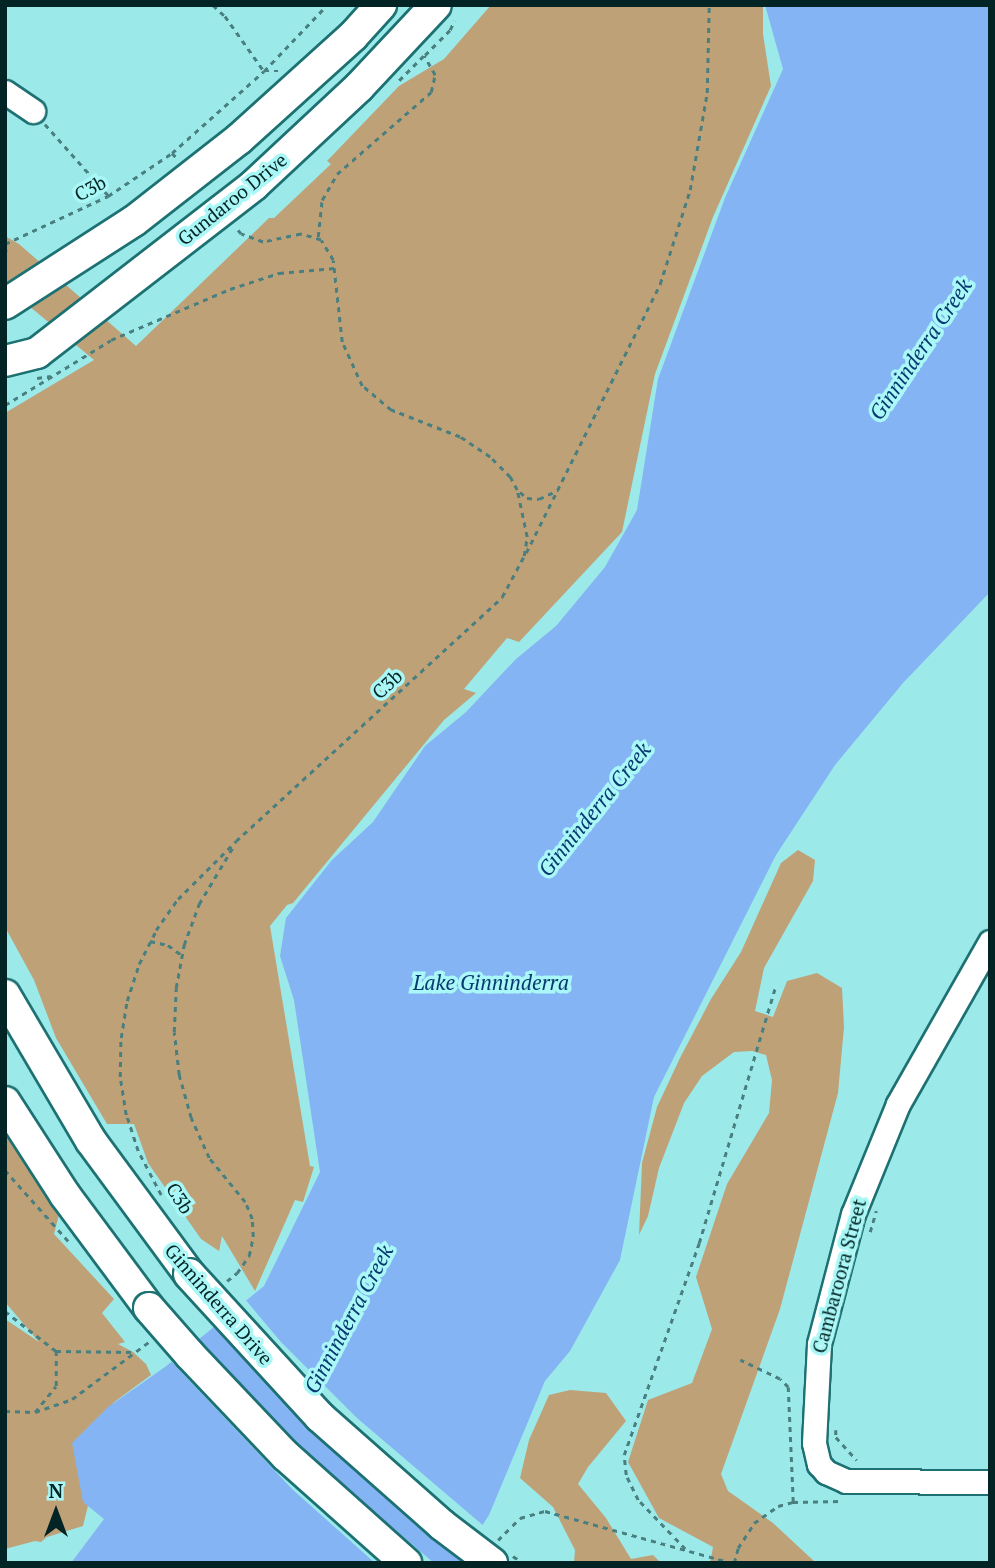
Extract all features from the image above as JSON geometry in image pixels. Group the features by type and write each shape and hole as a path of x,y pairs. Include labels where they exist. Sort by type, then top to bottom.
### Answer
{"main road":[{"path":"5,304 134,221 207,163 353,36 381,5"},
{"name":"Gundaroo Drive","path":"5,361 37,353 254,185 359,87 446,11"},
{"path":"5,372 37,353"},
{"name":"Ginninderra Drive","path":"5,995 91,1141 189,1274 320,1417 442,1525 493,1554"},
{"path":"5,1102 65,1195 149,1308 206,1373 286,1456 406,1563"}],"street":[{"path":"5,92 33,111"},
{"name":"Cambaroora Street","path":"990,942 898,1104 858,1202 819,1344 814,1443 819,1464 826,1472 846,1481 990,1482"}],"path":[{"path":"213,5 225,16 264,71"},
{"path":"524,556 660,284 686,202 707,93 709,5"},
{"name":"C3b","path":"6,243 108,195 172,153 264,71 327,6"},
{"path":"399,80 450,30 446,11"},
{"path":"235,227 240,234 263,242 301,234 318,237 322,200 337,174 431,92 435,75 424,56"},
{"path":"33,111 108,195"},
{"path":"172,153 180,161"},
{"name":"C3b","path":"162,1196 138,1151 126,1115 120,1077 121,1038 127,1001 150,941 178,899 236,841 502,597 524,556 526,523 517,490 510,477 477,447 460,437 391,410 362,386 342,342 335,268 328,250 318,237"},
{"path":"5,254 6,243"},
{"path":"5,405 111,340 230,289 279,273 335,268"},
{"path":"517,490 527,498 539,499 558,490"},
{"path":"227,1281 237,1273 249,1256 253,1237 252,1219 245,1202 209,1158 191,1118 179,1075 174,1032 176,988 182,955 200,904 236,841"},
{"path":"150,941 168,945 182,955"},
{"path":"685,1549 638,1500 626,1475 624,1455 699,1243 775,988"},
{"path":"868,1239 880,1199"},
{"path":"5,1311 56,1351 135,1352"},
{"path":"5,1411 36,1412 72,1399 155,1337"},
{"path":"36,1412 56,1386 56,1351"},
{"path":"493,1554 506,1529 520,1518 545,1511 734,1563 738,1548 754,1523 778,1506 793,1502 788,1387 740,1360"},
{"path":"836,1424 836,1437 856,1460 865,1462"}],"shaded area":[{"path":"491,5 763,5 763,34 771,86 713,217 655,374 622,532 519,642 507,638 464,689 476,693 444,720 293,903 287,905 270,926 310,1166 314,1167 303,1202 295,1200 255,1291 222,1236 219,1251 201,1239 148,1163 134,1124 107,1124 56,1038 34,980 5,927 5,413 94,360 5,286 5,236 19,244 136,346 269,218 274,218 331,164 327,161 399,86 444,59"},
{"path":"798,850 815,860 813,881 764,968 755,1011 773,1017 787,981 817,973 842,988 844,1027 838,1093 780,1309 721,1474 728,1491 773,1523 816,1563 710,1563 713,1547 659,1518 628,1462 648,1400 692,1383 712,1329 696,1277 727,1184 769,1113 772,1080 766,1055 752,1051 734,1052 702,1076 684,1103 659,1168 648,1216 639,1235 642,1163 657,1107 680,1058 711,999 741,952 781,863"},
{"path":"5,1128 60,1211 54,1234 114,1299 102,1313 125,1342 118,1344 133,1352 146,1364 151,1375 113,1403 83,1526 47,1537 41,1542 35,1541 5,1549 5,1319 39,1342 5,1302"},
{"path":"570,1390 606,1393 626,1421 588,1467 578,1484 606,1518 631,1559 653,1555 661,1563 574,1563 575,1550 553,1507 520,1478 529,1440 549,1395"}],"water":[{"name":"Lake Ginninderra","path":"765,5 990,5 990,592 903,683 835,765 776,855 654,1097 620,1260 570,1351 545,1381 489,1515 458,1563 71,1563 104,1519 83,1502 72,1443 108,1407 165,1367 264,1286 320,1172 294,1000 280,956 286,918 332,860 373,822 425,746 466,712 516,659 556,626 605,567 637,510 658,379 725,198 783,69"}],"pier":[{"path":"244,1298 281,1342 357,1418 485,1527 464,1560 416,1523 331,1448 252,1368 213,1323"},
{"path":"197,1336 236,1381 316,1462 434,1563 375,1563 292,1489 169,1359"}],"water label":[{"name":"Ginninderra Creek","path":"920,349"},
{"name":"Ginninderra Creek","path":"594,809"},
{"name":"Ginninderra Creek","path":"348,1319"}]}
